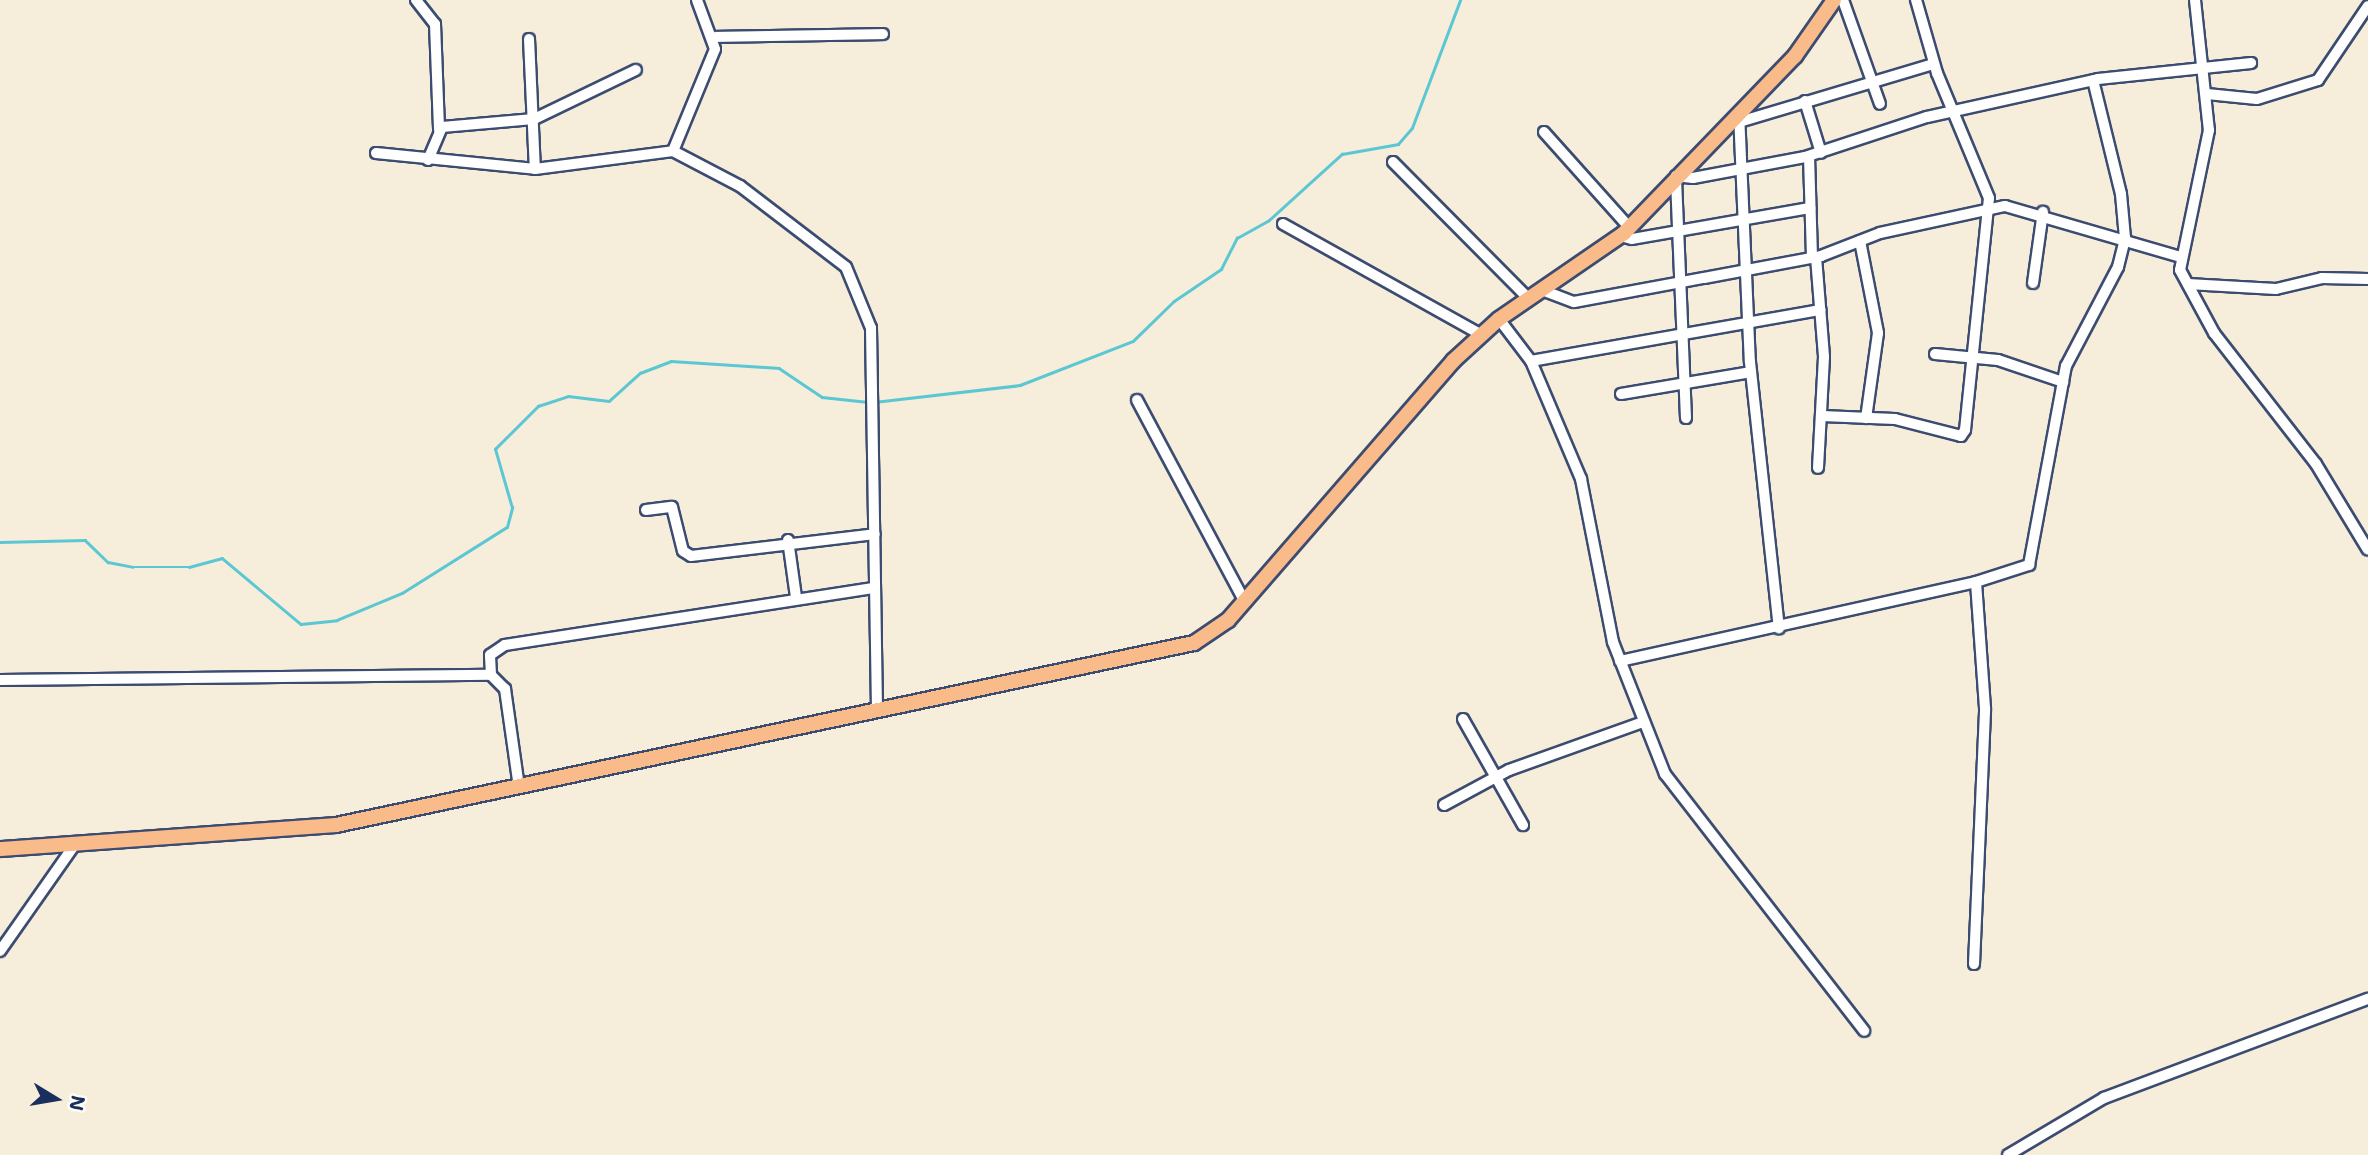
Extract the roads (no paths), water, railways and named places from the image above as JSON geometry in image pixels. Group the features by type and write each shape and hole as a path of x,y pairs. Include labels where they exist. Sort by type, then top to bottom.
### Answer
{"main road":[{"path":"0,849 336,825 877,708 1176,650 1209,635 1245,601 1396,422 1499,318 1625,231 1676,176 1739,117 1795,56 1834,0"}],"street":[{"path":"416,0 435,24 439,130 428,160"},
{"path":"673,151 712,65 716,37 696,0"},
{"path":"1843,0 1880,104"},
{"path":"1822,416 1866,418 1961,436 1989,207 1934,64 1916,0"},
{"path":"2195,0 2207,94 2208,130 2180,257 2188,284 2214,333 2316,464 2368,550"},
{"path":"2207,94 2257,99 2318,80 2368,6"},
{"path":"716,37 883,34"},
{"path":"529,39 535,169"},
{"path":"1686,418 1679,333 1676,176 1742,170 1809,156 1953,111 2093,80 2251,63"},
{"path":"1779,628 1747,321 1739,117 1934,64"},
{"path":"439,130 534,119 636,71"},
{"path":"1620,661 1779,628 1976,582 2029,565 2063,382 2125,238 2121,194 2093,80"},
{"path":"1805,101 1821,153"},
{"path":"1544,132 1625,231 1678,231 1810,208"},
{"path":"376,153 535,169 673,151 740,186 846,267 871,328 877,708"},
{"path":"1809,156 1810,208 1821,310 1822,416 1818,468"},
{"path":"1393,162 1528,299"},
{"path":"1542,290 1574,302 1744,271 1814,257 1860,241 1989,207 2043,212 2180,257"},
{"path":"2033,283 2043,212"},
{"path":"1283,224 1482,335"},
{"path":"1860,241 1878,332 1866,418"},
{"path":"2188,284 2276,289 2322,278 2368,279"},
{"path":"1531,362 1679,333 1821,310"},
{"path":"1499,318 1531,362 1581,479 1620,661 1643,722 1683,805 1864,1031"},
{"path":"1935,354 1971,355 2063,382"},
{"path":"1621,394 1751,372"},
{"path":"1137,400 1245,601"},
{"path":"646,510 672,507 683,551 691,556 788,540 875,534"},
{"path":"788,540 796,597"},
{"path":"1974,964 1985,708 1976,582"},
{"path":"519,787 505,689 491,674 490,655 505,645 796,597 875,588"},
{"path":"0,680 491,674"},
{"path":"1463,719 1492,779 1523,825"},
{"path":"1444,805 1492,779 1643,722"},
{"path":"0,951 76,843"},
{"path":"2008,1155 2104,1098 2368,999"}],"waterway":[{"path":"874,402 1020,385 1133,341 1174,301 1221,269 1237,238 1268,221 1342,154 1398,144 1412,128 1460,0"},
{"path":"0,542 85,540 108,562 133,567 189,567 222,558 301,624 337,620 402,593 507,527 512,508 495,449 538,406 568,396 609,401 640,373 671,361 779,368 822,397 868,402"}]}
